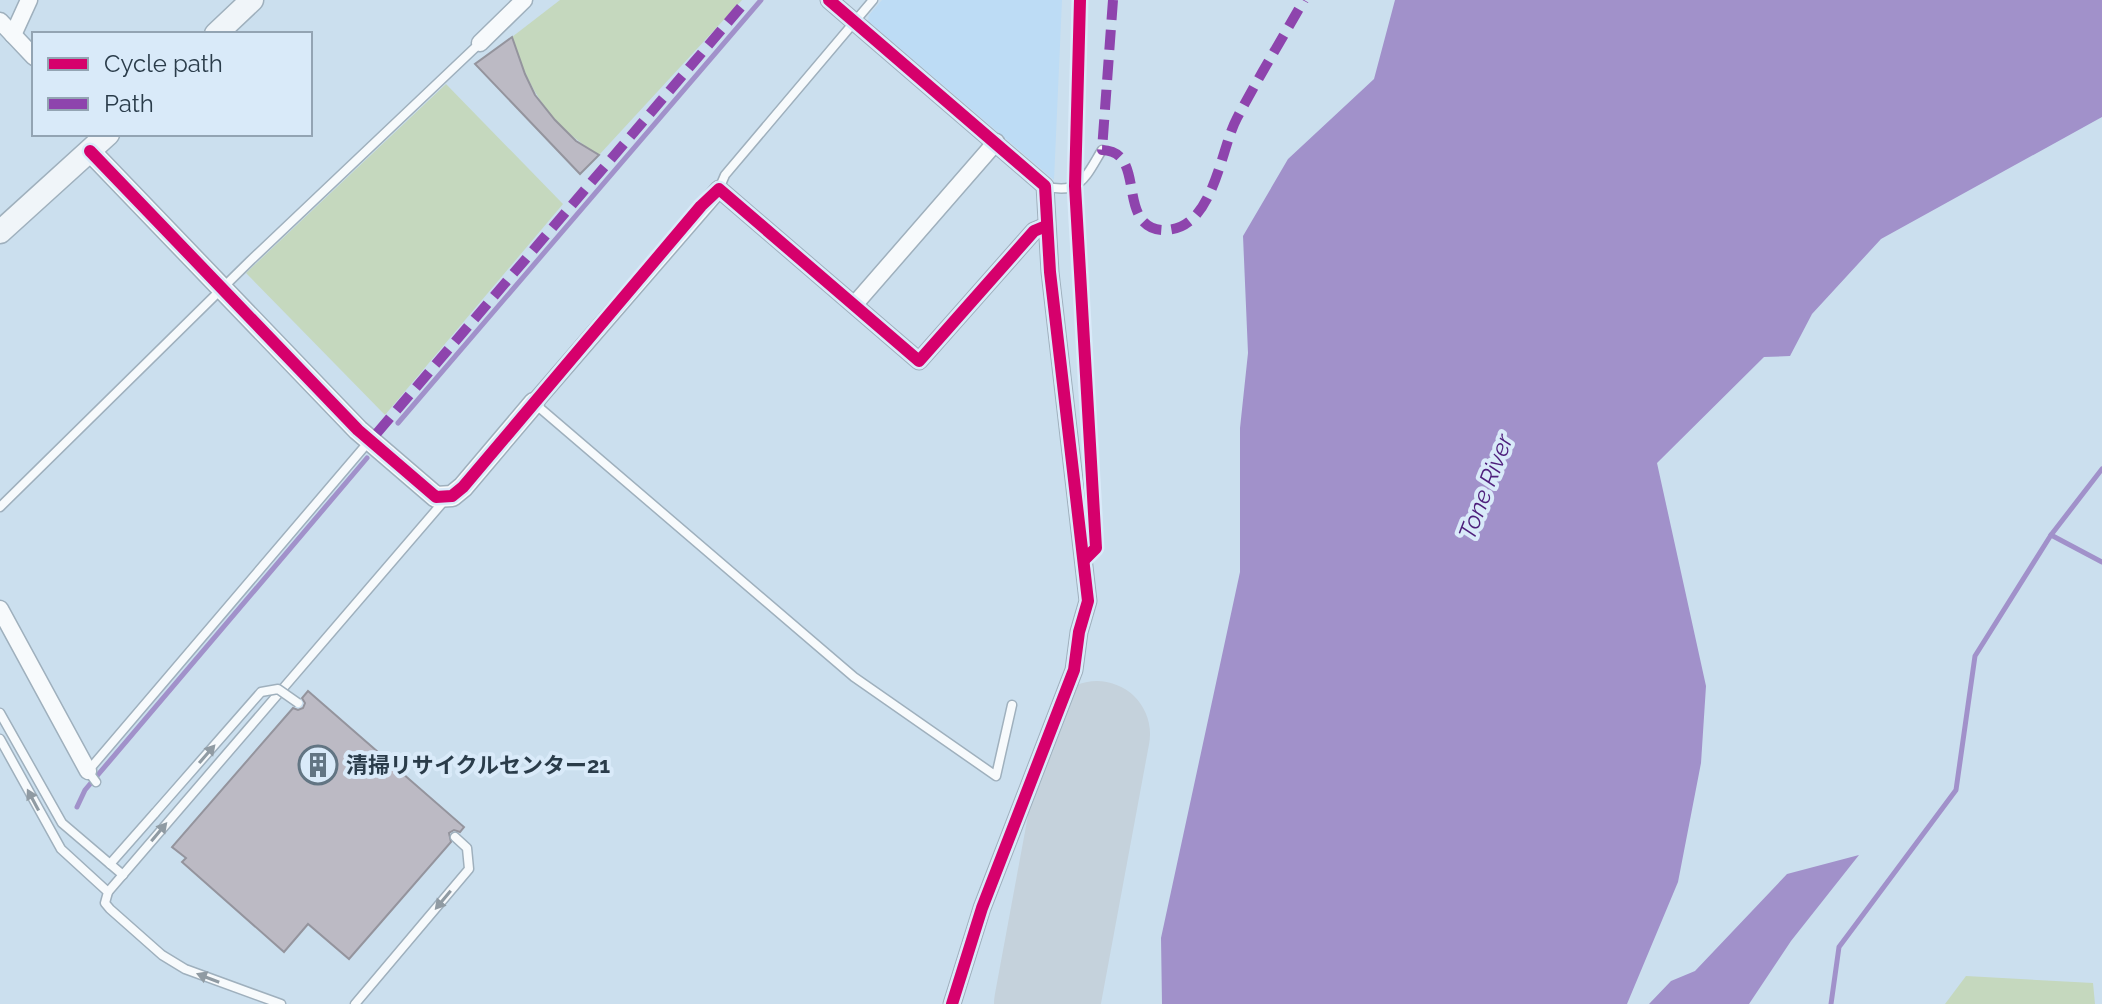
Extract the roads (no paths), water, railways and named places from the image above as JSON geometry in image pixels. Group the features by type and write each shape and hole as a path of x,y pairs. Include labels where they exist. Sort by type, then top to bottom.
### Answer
{"main road":[{"path":"218,32 252,0"},
{"path":"0,232 102,139"}],"street":[{"path":"13,35 29,0"},
{"path":"480,43 524,0"},
{"path":"829,0 1045,186 1046,226 1088,601 1079,632 1074,670 982,908 952,1004"},
{"path":"0,21 32,55"},
{"path":"102,139 226,285 373,437 436,497 447,497 463,487 719,189 919,361 1034,231 1046,226"},
{"path":"855,304 996,142"},
{"path":"0,609 91,776"}],"lane":[{"path":"719,189 725,175 873,0"},
{"path":"0,507 226,285 480,43"},
{"path":"1045,186 1063,191 1075,186 1085,178 1102,150"},
{"path":"534,403 854,677 996,776 1012,705"},
{"path":"91,776 373,437"},
{"path":"281,1004 185,969 162,955 110,909 105,903 108,892 447,497"},
{"path":"110,864 261,692 278,689 298,703"},
{"path":"0,713 62,823 123,875"},
{"path":"0,739 61,849 108,892"},
{"path":"355,1004 469,869 467,848 455,837"}],"water":[{"name":"Tone River","path":"1395,0 2102,0 2102,117 1881,239 1812,314 1790,356 1764,357 1657,463 1706,686 1701,763 1678,882 1627,1004 1162,1004 1161,938 1240,572 1240,428 1248,353 1243,236 1288,159 1374,79"},
{"path":"1859,855 1791,941 1749,1004 1649,1004 1671,981 1695,971 1787,874"}],"waterway":[{"path":"398,423 761,0"},
{"path":"77,807 85,790 367,458"},
{"path":"1831,1004 1839,947 1956,790 1975,656 2051,535 2102,469"},
{"path":"2051,535 2102,562"}],"place":[{"name":"清掃リサイクルセンター21","path":"318,765"}]}
